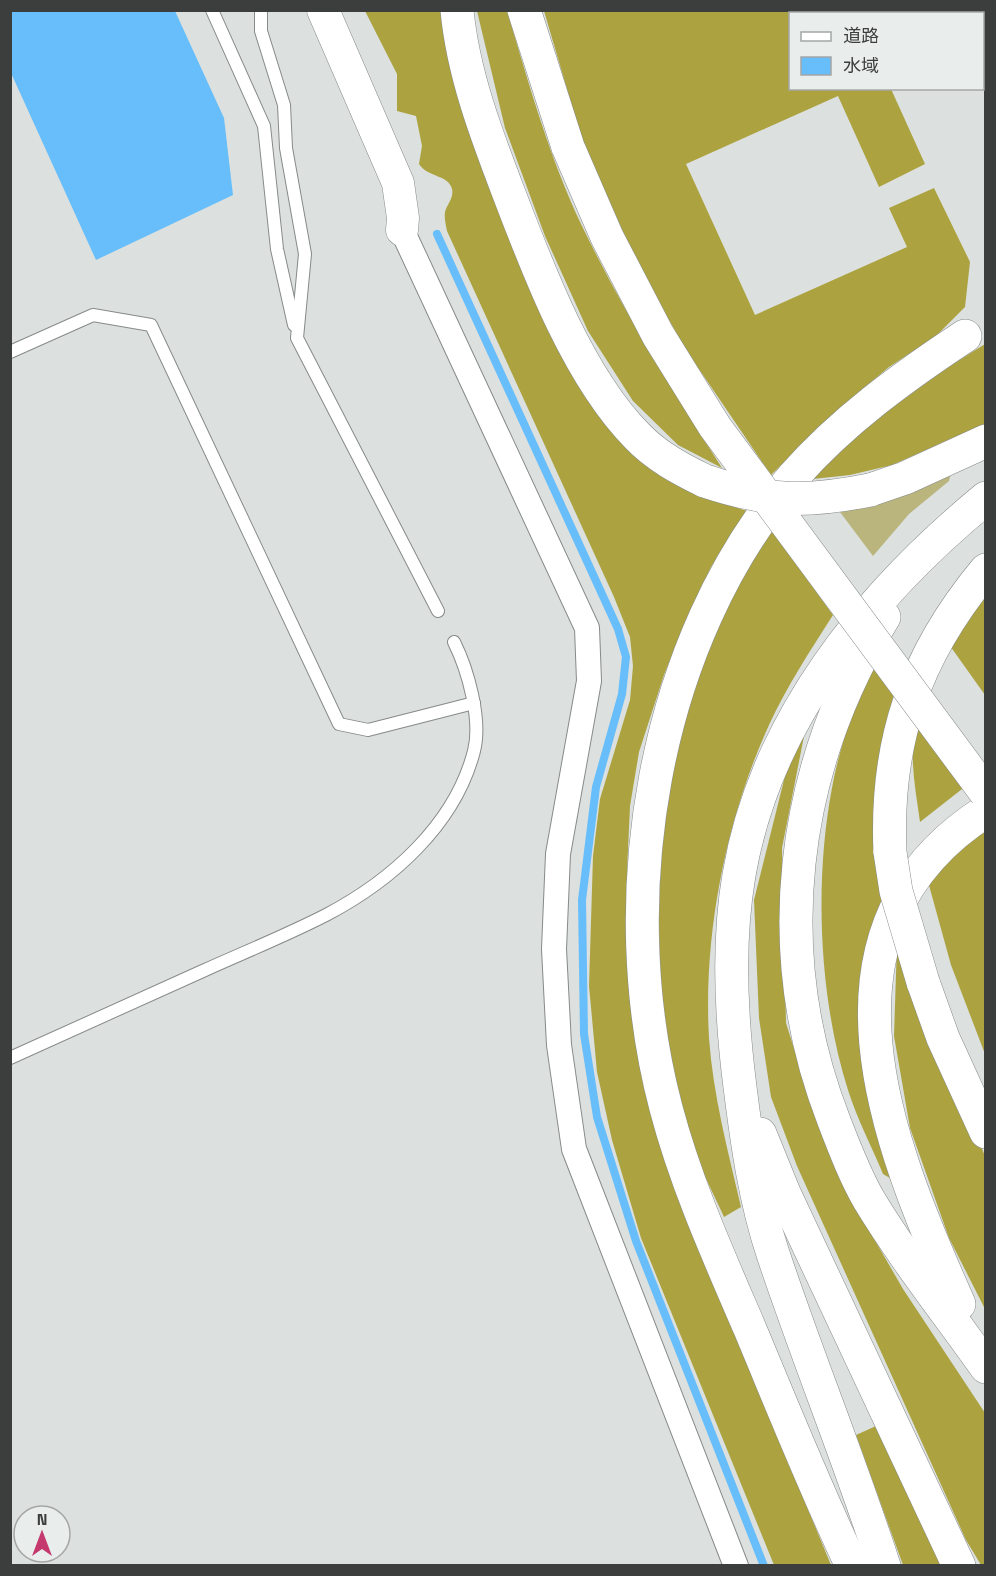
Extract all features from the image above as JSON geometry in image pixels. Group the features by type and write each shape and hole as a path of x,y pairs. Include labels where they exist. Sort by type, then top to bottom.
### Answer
{"highway":[{"path":"457,10 471,79 488,139 530,247 563,322 611,404 637,436 670,464 705,481 745,494 790,500 827,499 870,490 905,478 986,441"},
{"path":"524,10 568,147 607,237 658,335 715,427 986,793"},
{"path":"852,1566 707,1228 666,1108 653,1050 645,990 642,922 644,856 653,789 667,724 689,658 715,596 751,535 793,478 844,426 906,376 964,336"},
{"path":"884,1566 772,1252 756,1190 737,1065 732,936 739,874 754,813 774,756 803,701 837,652 871,610 933,547 986,498"},
{"path":"933,547 900,590 879,625 850,681 820,760 810,793 798,852 795,914 798,974 808,1035 822,1089 868,1199 986,1365"},
{"path":"986,570 940,633 919,673 903,717 893,762 888,809 890,852 896,891 923,982 956,1067 986,1132"},
{"path":"986,811 942,844 914,877 890,921 878,958 873,1000 875,1051 887,1107 903,1162 926,1229 986,1365"},
{"path":"737,1065 759,1133 784,1193 960,1566"}],"street":[{"path":"323,10 398,183 404,218 402,230 587,628 589,681 558,854 554,949 559,1045 574,1149 736,1566"}],"lane":[{"path":"212,10 264,126 277,249 297,338 438,611"},
{"path":"261,10 261,31 284,105 286,148 304,254 297,338"},
{"path":"10,352 93,315 151,325 339,724 368,730 474,703"},
{"path":"10,1058 327,915 381,881 421,846 461,789 475,749 474,703 462,658 454,642"}],"shaded area":[{"path":"365,11 444,11 538,304 689,492 747,511 711,567 683,628 664,675 639,752 630,806 627,872 629,974 674,1185 831,1565 774,1565 641,1238 612,1140 597,1072 589,986 593,856 600,799 630,700 633,666 630,637 614,597 447,231 445,212 451,198 450,184 419,164 422,146 416,116 397,111 397,74"},
{"path":"477,11 507,11 559,174 582,226 631,319 722,468 678,445 633,401 588,331 545,236 505,128"},
{"path":"544,11 855,11 789,12 789,90 891,90 925,164 879,187 838,96 686,164 755,315 907,247 889,208 934,188 970,262 965,307 936,336 889,367 835,412 771,475 686,350 637,263 582,140"},
{"path":"985,344 985,424 892,465 850,475 813,479 866,427 942,371"},
{"path":"951,473 949,481 909,514 873,556 834,504"},
{"path":"772,531 833,615 807,655 769,725 741,799 721,878 710,958 709,1038 717,1102 741,1207 724,1217 693,1148 675,1081 665,1022 660,962 659,902 663,842 671,782 684,724 714,633 722,613"},
{"path":"985,583 985,695 948,643"},
{"path":"873,653 896,681 883,755 885,894 868,940 860,1033 895,1181 883,1174 848,1090 831,1018 822,940 823,862 826,824 835,771"},
{"path":"919,714 971,782 920,822 913,754 913,740"},
{"path":"806,726 782,848 786,1023 808,1093 854,1204 903,1289 985,1413 985,1565 981,1565 966,1540 797,1166 771,1097 759,1018 754,900 786,772"},
{"path":"985,825 985,1054 951,965 927,878"},
{"path":"897,943 985,1156 985,1309 949,1238 910,1128 894,1036"},
{"path":"876,1426 942,1565 903,1565 856,1435"}],"water":[{"path":"10,11 175,11 224,118 233,195 96,260 11,73"}],"waterway":[{"path":"437,234 618,629 626,657 622,694 596,787 582,900 584,1034 597,1117 636,1241 764,1566"}]}
